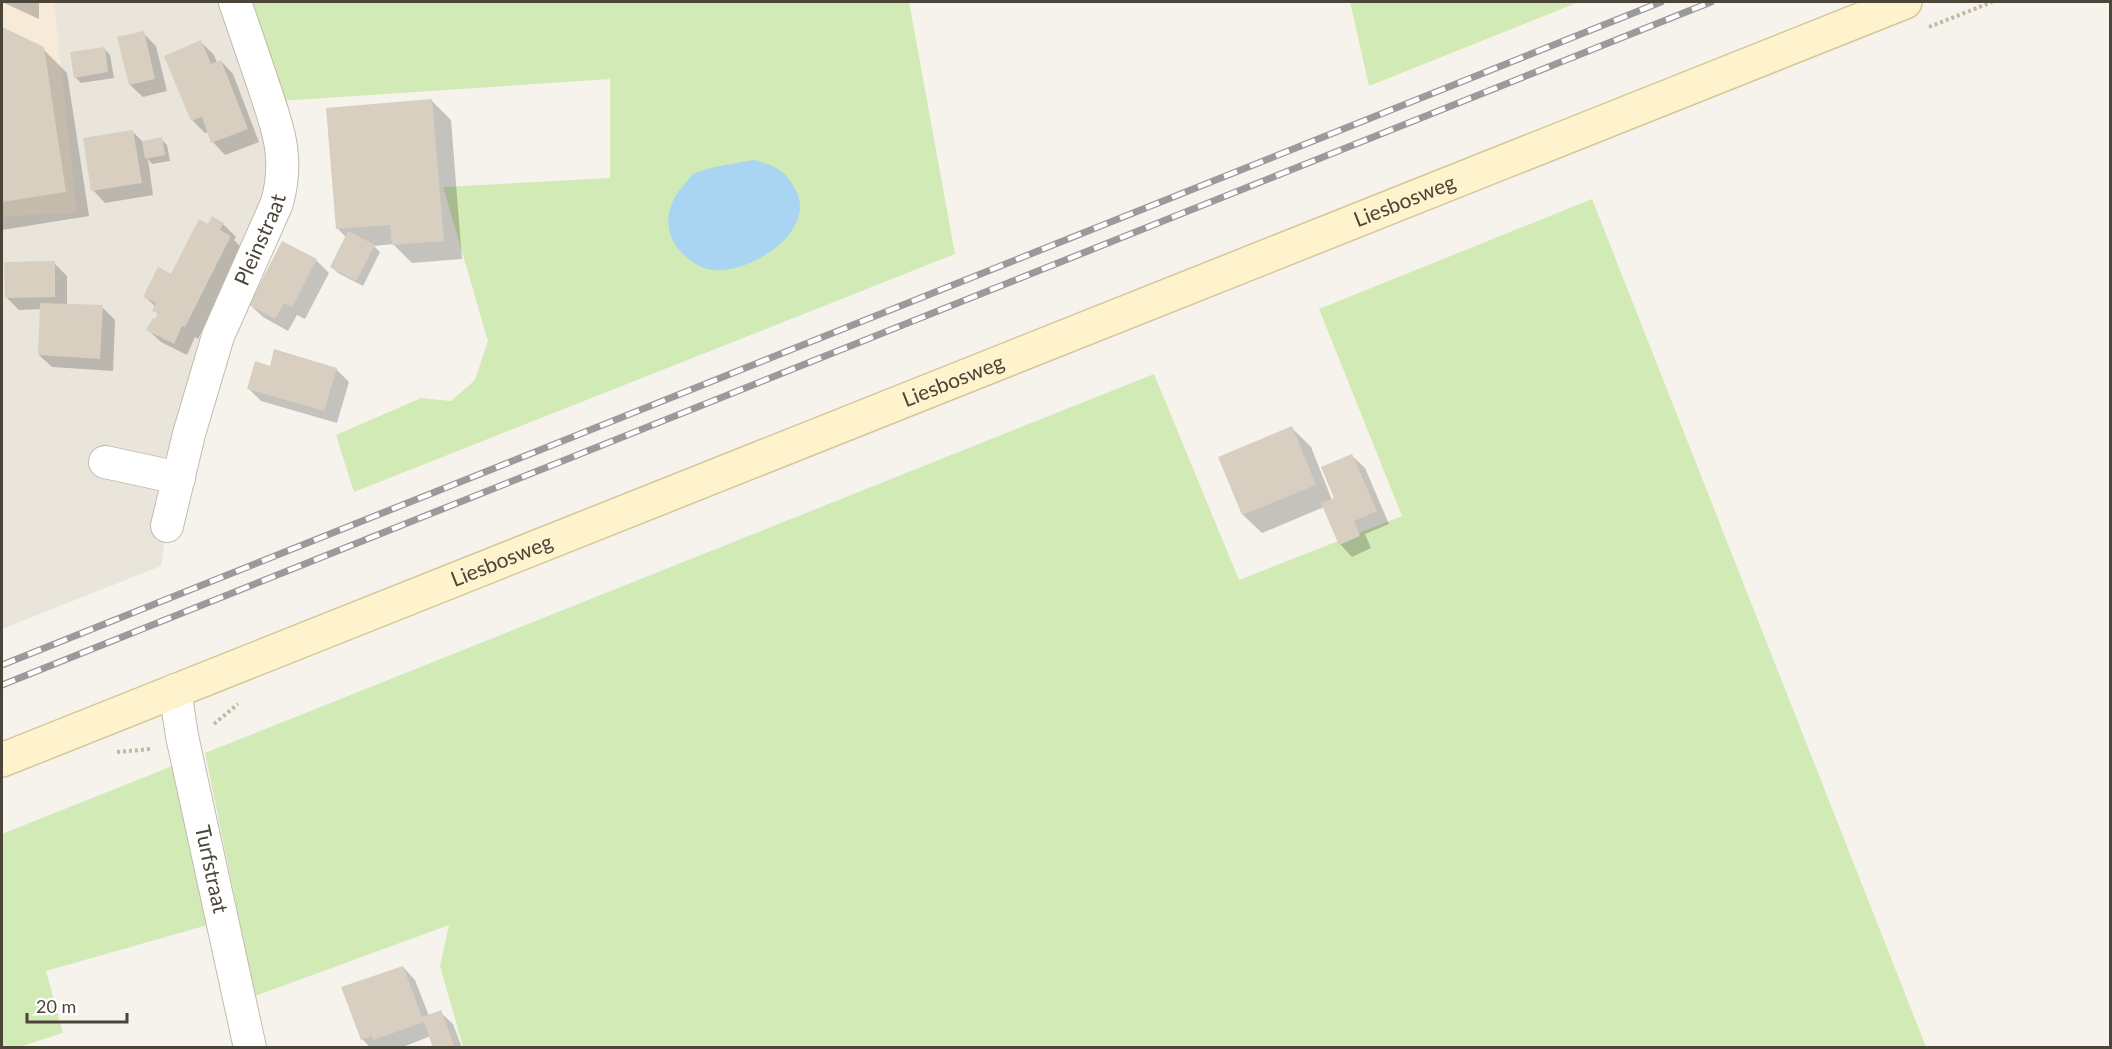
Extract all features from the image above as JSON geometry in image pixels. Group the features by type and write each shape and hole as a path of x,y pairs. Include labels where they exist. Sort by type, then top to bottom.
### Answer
{"street":[{"name":"Pleinstraat","path":"167,525 191,424 218,336 277,203 282,184 280,135 235,2"},
{"name":"Liesbosweg","path":"2,760 1905,2"},
{"path":"105,462 178,478"},
{"name":"Turfstraat","path":"175,690 182,736 250,1047"}],"shaded area":[{"path":"2,2 235,2 280,135 167,525 161,566 2,629"},
{"path":"2,2 54,2 77,213 2,216"}],"green space":[{"path":"250,2 909,2 955,254 354,492 336,435 421,398 451,401 475,380 488,341 443,187 610,178 610,79 280,101"},
{"path":"1350,2 1579,2 1369,86"},
{"path":"1592,199 1926,1047 463,1047 440,966 449,925 255,996 205,753 1154,374 1239,580 1402,516 1319,309"},
{"path":"180,763 211,924 46,971 63,1033 19,1047 2,1048 2,834"}],"water":[{"path":"754,160 779,170 792,184 800,208 796,224 785,239 770,252 753,262 717,270 702,267 681,252 674,242 668,220 675,197 691,176 698,172"}],"building":[{"path":"2,27 44,47 66,192 2,202"},
{"path":"144,31 155,79 129,85 117,37"},
{"path":"201,40 211,64 221,60 248,129 211,143 202,117 191,121 164,56"},
{"path":"105,47 108,72 74,78 70,52"},
{"path":"432,99 444,241 392,245 390,225 336,229 326,108"},
{"path":"133,130 142,183 91,191 83,138"},
{"path":"162,137 165,155 145,159 142,141"},
{"path":"212,216 224,223 220,230 231,236 174,344 146,330 158,313 152,311 156,303 143,297 158,267 171,274 199,219 208,224"},
{"path":"348,231 375,245 356,281 330,267"},
{"path":"282,241 317,259 292,307 284,303 275,319 249,305"},
{"path":"55,261 55,297 5,298 4,262"},
{"path":"40,303 103,305 100,359 38,355"},
{"path":"274,349 337,368 324,411 247,389 255,361 270,366"},
{"path":"1292,426 1316,485 1242,515 1218,457"},
{"path":"1352,454 1377,511 1354,521 1360,536 1339,545 1321,503 1334,498 1321,467"},
{"path":"403,966 422,1017 441,1010 455,1048 433,1048 424,1022 373,1040 372,1036 361,1040 341,987"}],"railway":[{"path":"2,665 1661,2"},
{"path":"2,685 1711,2"}]}
